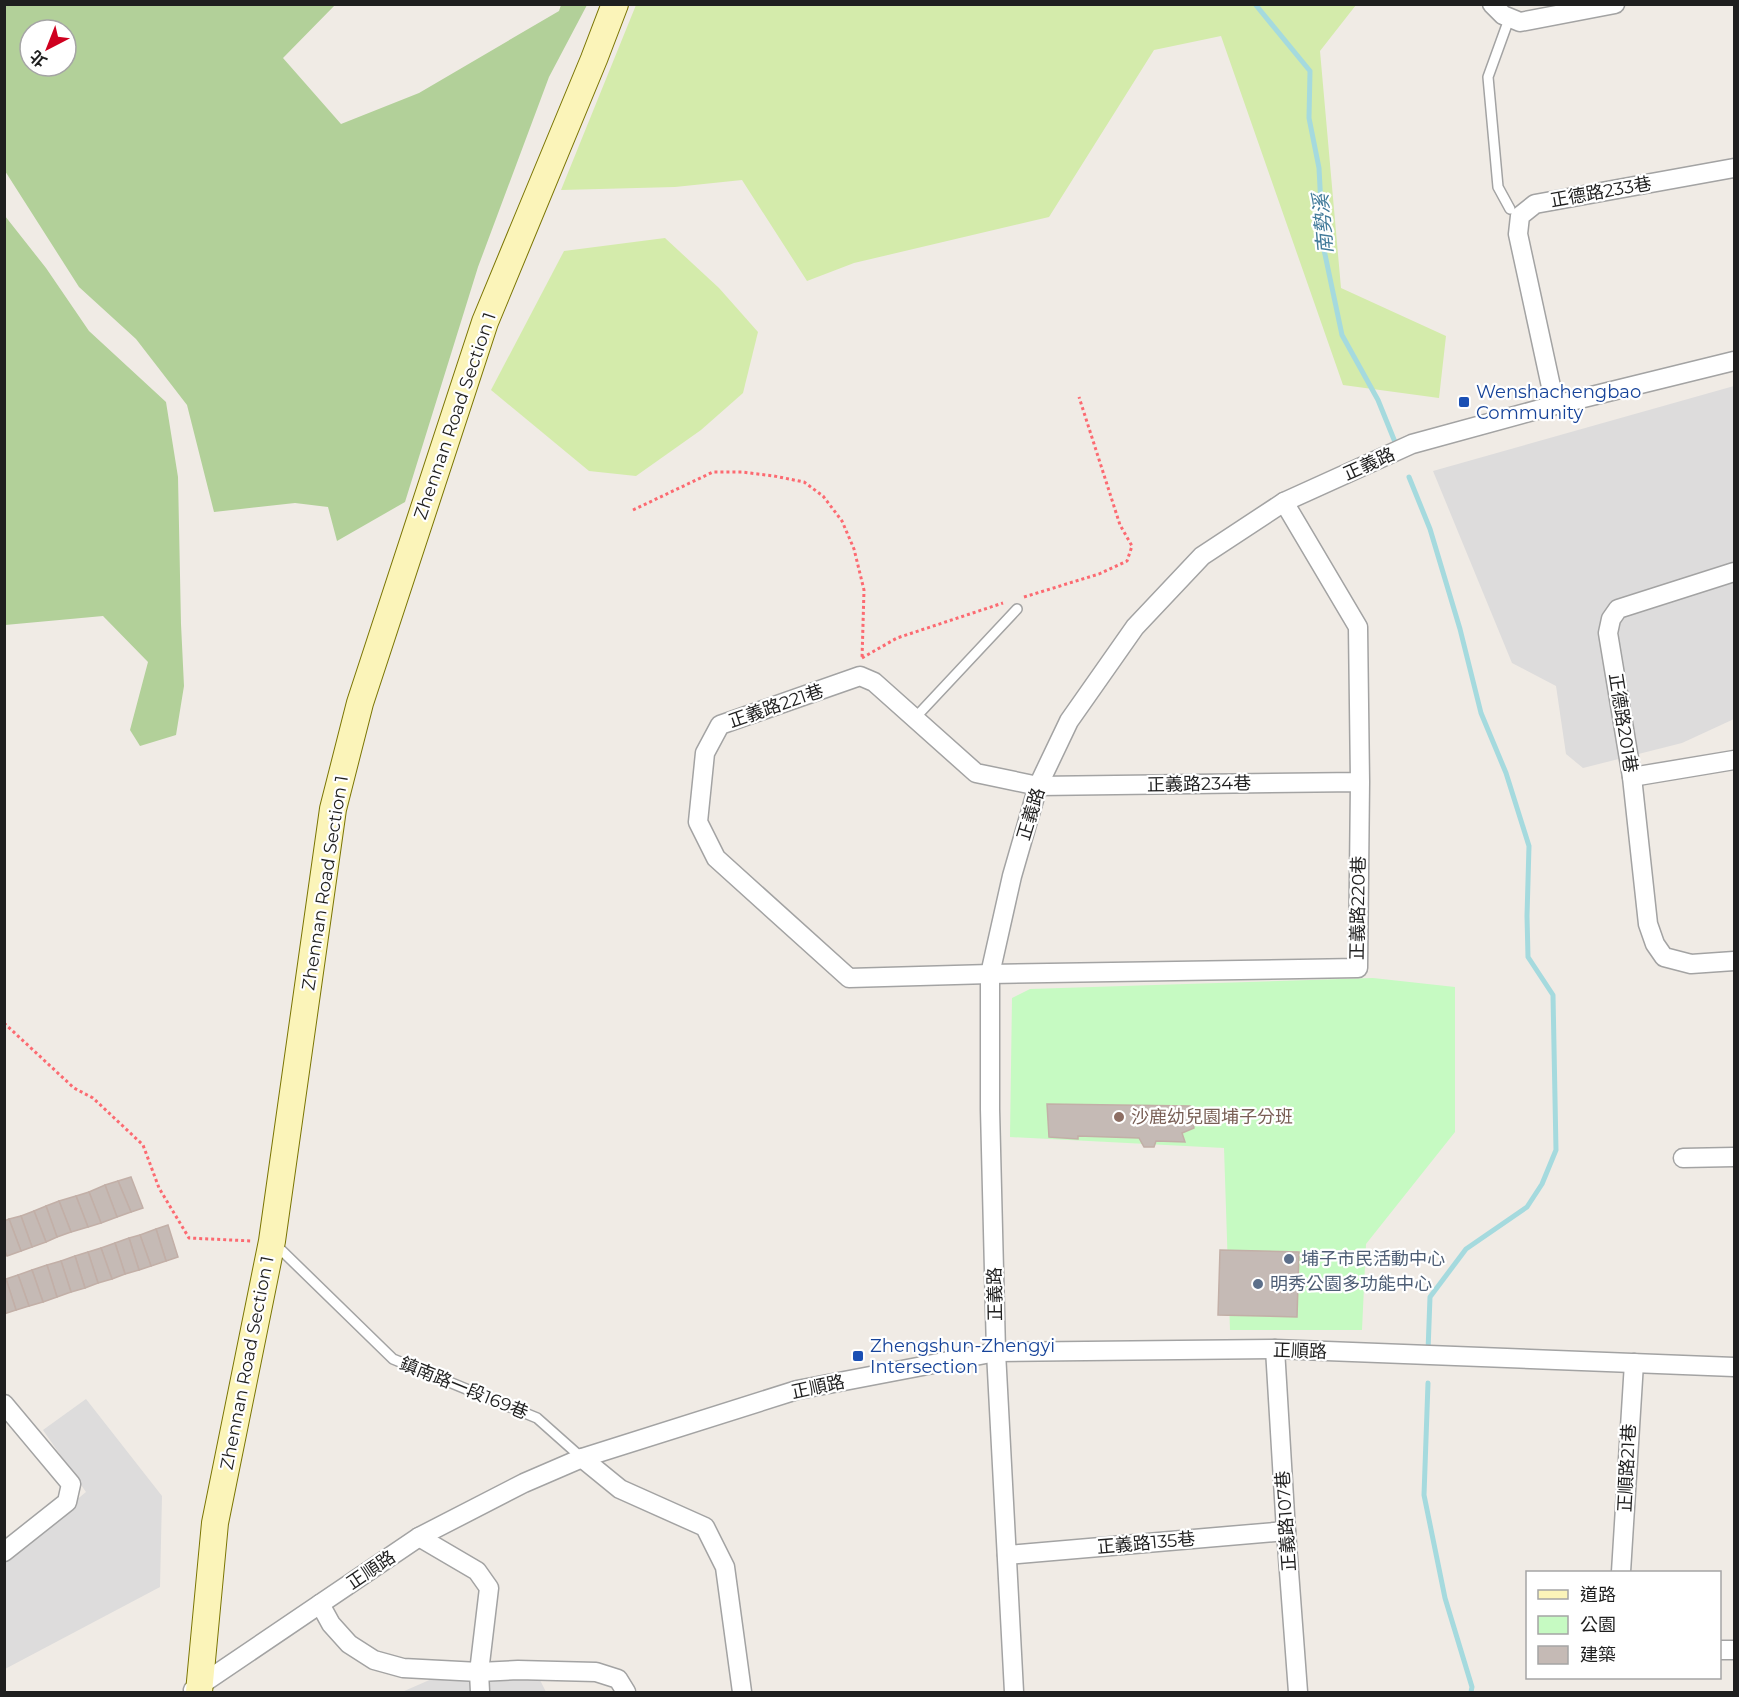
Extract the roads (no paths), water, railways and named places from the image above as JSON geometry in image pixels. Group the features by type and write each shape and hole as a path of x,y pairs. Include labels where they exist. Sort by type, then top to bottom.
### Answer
{"street":[{"name":"Zhennan Road Section 1","path":"196,1690 215,1523 272,1241 333,809 360,703 485,322 615,4"},
{"path":"1492,4 1509,19 1520,22 1615,4"},
{"name":"正德路233巷","path":"1555,405 1518,234 1520,216 1535,204 1734,168"},
{"name":"正義路","path":"1014,1692 996,1352 990,1109 990,974 1012,876 1038,786 1069,721 1135,627 1202,556 1284,502 1412,444 1555,405 1734,362"},
{"name":"正義路220巷","path":"990,974 1358,968 1360,782 1358,627 1284,502"},
{"name":"正德路201巷","path":"1734,572 1617,609 1611,619 1608,633 1632,777 1648,924 1654,944 1664,957 1691,964 1734,961"},
{"name":"正義路221巷","path":"914,719 861,667 720,725 705,753 698,822 716,858 849,978 990,974"},
{"path":"914,719 976,773 1038,786"},
{"path":"1632,777 1734,760"},
{"name":"正義路234巷","path":"1038,786 1360,782"},
{"path":"1683,1158 1734,1157"},
{"name":"正順路","path":"196,1690 419,1537 524,1483 582,1458 797,1390 996,1352 1275,1349 1734,1367"},
{"name":"正義路107巷","path":"1275,1349 1298,1692"},
{"name":"正順路21巷","path":"1621,1571 1634,1363"},
{"path":"4,1404 71,1484 67,1502 4,1552"},
{"path":"582,1458 620,1489 705,1527 725,1567 742,1692"},
{"name":"正義路135巷","path":"1007,1554 1286,1532"},
{"path":"419,1537 477,1571 489,1588 479,1672 480,1692"},
{"path":"320,1604 331,1624 349,1644 374,1660 403,1668 479,1672 518,1670 596,1672 618,1679 626,1692"}],"lane":[{"path":"1509,19 1488,77 1498,187 1510,209"},
{"path":"914,719 1017,604"},
{"name":"鎮南路一段169巷","path":"272,1241 393,1359 537,1418 582,1458"}],"waterway":[{"name":"南勢溪","path":"1255,4 1310,71 1309,118 1319,168 1323,245 1342,335 1378,400 1397,447"},
{"path":"1409,477 1430,529 1460,629 1481,713 1506,773 1529,846 1528,957 1553,995 1556,1150 1542,1184 1527,1207 1466,1249 1430,1297 1428,1351"},
{"path":"1428,1383 1424,1495 1445,1598 1472,1687 1471,1692"}],"place":[{"name":"Wenshachengbao Community","path":"1464,402"},
{"name":"沙鹿幼兒園埔子分班","path":"1119,1117"},
{"name":"埔子市民活動中心","path":"1289,1259"},
{"name":"明秀公園多功能中心","path":"1258,1284"},
{"name":"Zhengshun-Zhengyi Intersection","path":"858,1356"}]}
